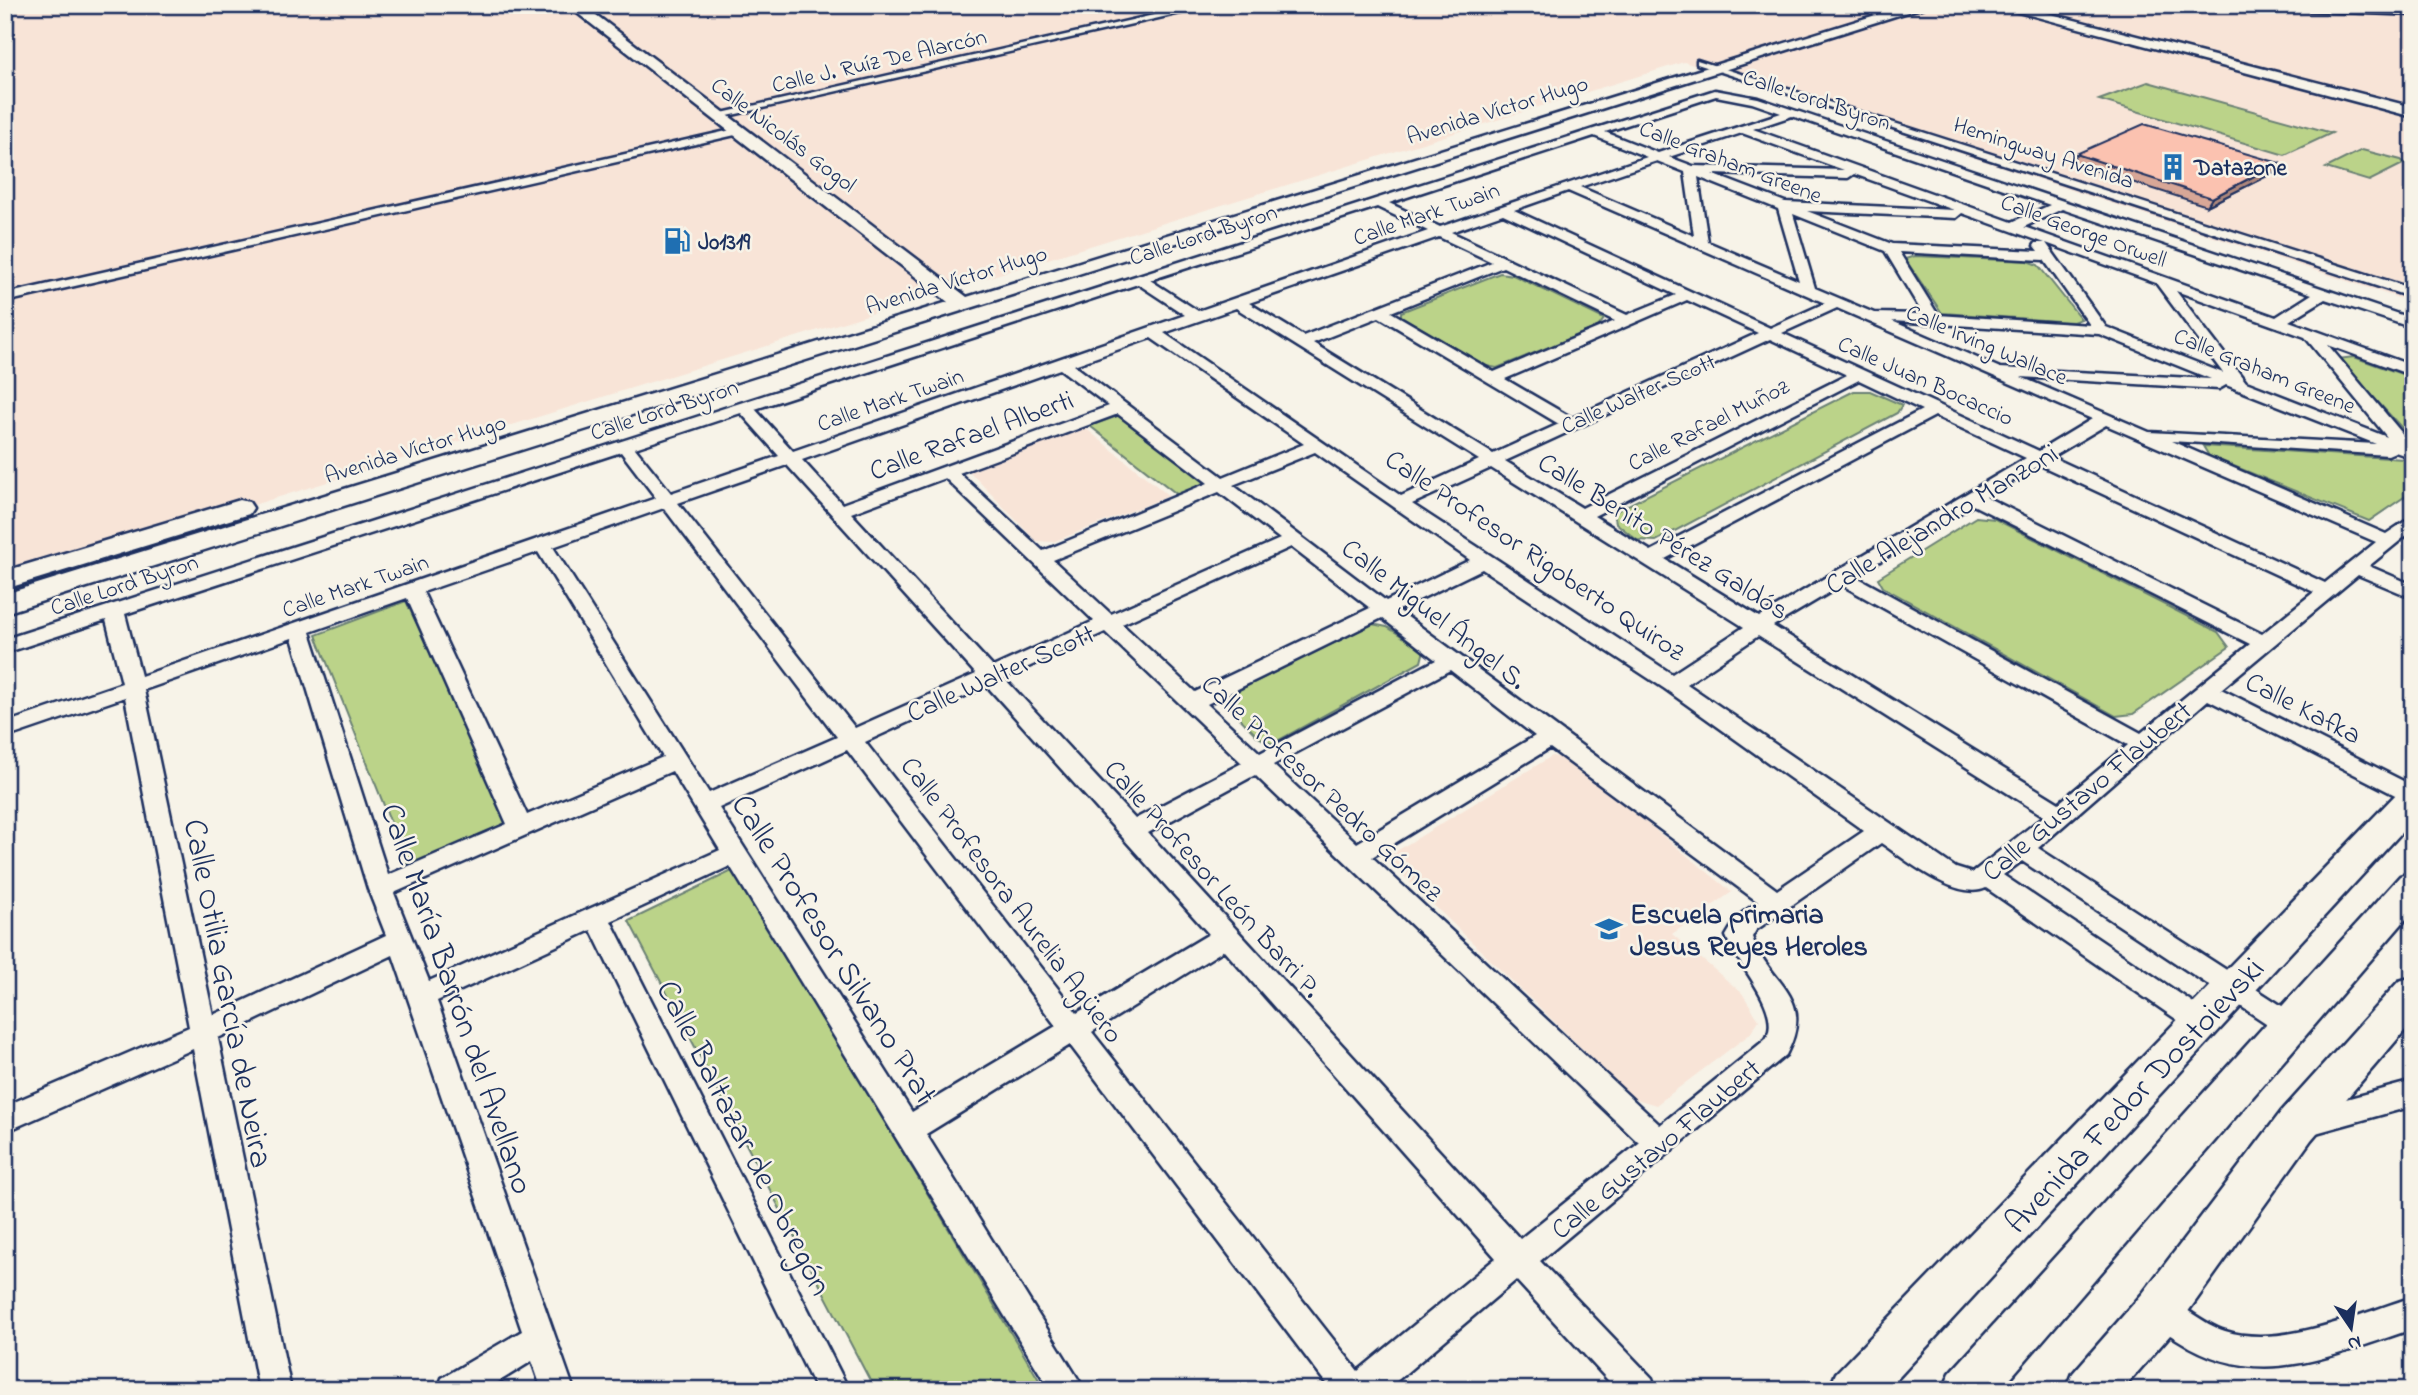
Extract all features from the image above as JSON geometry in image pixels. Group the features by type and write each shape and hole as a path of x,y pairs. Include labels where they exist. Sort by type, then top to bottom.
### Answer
{"street":[{"name":"Calle Nicolás Gogol","path":"574,5 955,297"},
{"name":"Calle J. Ruíz De Alarcón","path":"719,115 1212,5"},
{"name":"Avenida Víctor Hugo","path":"1710,65 1785,35 1881,5"},
{"name":"Avenida Víctor Hugo","path":"5,604 955,297 1710,65 1807,41 1923,5"},
{"path":"1999,5 2413,112"},
{"path":"2021,5 2413,106"},
{"path":"2272,5 2413,11"},
{"path":"1785,35 1807,41"},
{"name":"Hemingway Avenida","path":"1710,65 2413,294"},
{"name":"Calle Lord Byron","path":"5,646 1715,93 1736,95 1791,113 2413,324"},
{"name":"Calle Mark Twain","path":"5,731 1600,176 1791,113"},
{"name":"Calle George Orwell","path":"1741,129 2413,370"},
{"path":"5,298 740,131"},
{"name":"Calle Graham Greene","path":"1594,132 1890,248 2047,256"},
{"path":"1714,138 1779,142"},
{"path":"1702,245 1691,170 1868,175"},
{"path":"1600,176 1606,203"},
{"name":"Calle Irving Wallace","path":"1569,187 2388,541"},
{"path":"1377,202 1627,321"},
{"path":"2013,227 2060,205"},
{"path":"1809,291 1784,206 1979,215"},
{"name":"Calle Juan Bocaccio","path":"1504,210 2329,592"},
{"path":"2034,234 2101,330"},
{"path":"1890,248 1932,317"},
{"path":"1302,342 1505,262"},
{"path":"1139,279 1197,317"},
{"path":"2161,280 2240,385"},
{"path":"2277,322 2323,294"},
{"path":"1494,378 1687,295"},
{"name":"Avenida Víctor Hugo","path":"416,453 955,297"},
{"name":"Calle Benito Pérez Galdós","path":"1238,303 2061,815"},
{"name":"Calle Walter Scott","path":"1402,502 1836,303"},
{"path":"1381,312 1571,424"},
{"name":"Calle Graham Greene","path":"1865,315 1932,317 2101,330 2410,452"},
{"name":"Calle Profesor Rigoberto Quiroz","path":"1154,332 1402,502 1483,561 1672,684 1881,831"},
{"path":"2311,334 2410,452"},
{"name":"Calle Miguel Ángel S.","path":"1062,363 1385,608 1450,661 1777,903"},
{"path":"1990,370 2240,385"},
{"name":"Calle Rafael Muñoz","path":"1581,516 1858,375"},
{"name":"Calle Profesor León Barri P.","path":"744,407 1132,831 1519,1261 1640,1390"},
{"name":"Calle Rafael Alberti","path":"839,511 1122,407"},
{"path":"1651,559 1934,410"},
{"name":"Calle Alejandro Manzoni","path":"1672,684 1759,626 1975,499 2104,419"},
{"path":"2139,434 2410,452"},
{"path":"1039,559 1317,445"},
{"name":"Calle Profesora Aurelia Agüero","path":"625,446 1352,1390"},
{"name":"Calle Profesor Pedro Gómez","path":"948,472 1106,625 1659,1143"},
{"path":"1975,499 2264,643"},
{"path":"5,580 257,502"},
{"name":"Calle Gustavo Flaubert","path":"1360,1390 1776,1047 1785,1027 1781,1010 1742,952 1739,936 1747,923 1881,831 1961,881 1975,883 2021,849 2206,690 2413,521"},
{"name":"Calle Walter Scott","path":"705,806 1294,539"},
{"name":"Calle Profesor Silvano Prat","path":"542,544 1069,1390"},
{"path":"1190,703 1483,561"},
{"path":"2357,568 2413,592"},
{"path":"1842,577 2143,744"},
{"path":"412,589 521,828"},
{"name":"Calle Otilia García de Neira","path":"114,611 133,685 275,1390"},
{"name":"Calle María Barrón del Avellano","path":"299,628 380,889 422,996 558,1390"},
{"path":"1132,831 1450,661"},
{"name":"Calle Kafka","path":"2206,690 2413,797"},
{"path":"1354,856 1551,737"},
{"path":"380,889 676,760"},
{"name":"Avenida Fedor Dostoievski","path":"1853,1390 2413,797"},
{"path":"2021,849 2290,1025"},
{"path":"422,996 735,853"},
{"path":"1986,876 2201,1022"},
{"path":"1967,1390 2413,886"},
{"name":"Calle Baltazar de Obregón","path":"596,916 833,1390"},
{"path":"907,1130 1227,936"},
{"path":"5,1119 202,1033 400,940"},
{"path":"2090,1390 2160,1310 2296,1126 2413,993"},
{"path":"2296,1126 2413,1093"},
{"path":"2160,1310 2219,1345 2241,1352 2296,1346 2413,1313"},
{"path":"454,1390 540,1338"}],"shaded area":[{"path":"5,5 2413,5 2413,303 1684,62 5,582"},
{"path":"1084,427 1169,496 1053,542 1036,541 968,470"},
{"path":"1552,756 1568,759 1732,892 1672,934 1742,993 1759,1020 1750,1034 1656,1105 1633,1098 1385,858"}],"green space":[{"path":"2148,82 2332,133 2285,155 2099,100"},
{"path":"2362,150 2405,163 2369,181 2326,168"},
{"path":"1915,256 2027,261 2038,265 2081,319 2073,322 1942,313 1905,259"},
{"path":"1500,273 1513,275 1604,319 1598,327 1497,368 1486,366 1401,316 1401,312"},
{"path":"2354,357 2413,378 2413,440 2338,359"},
{"path":"1854,391 1870,391 1902,405 1897,413 1656,541 1637,540 1616,523 1614,512"},
{"path":"1123,414 1212,481 1178,495 1090,426"},
{"path":"2203,446 2404,459 2413,463 2413,491 2369,521 2209,456"},
{"path":"1976,517 1995,519 2218,632 2229,647 2133,714 2116,716 1883,587 1878,578"},
{"path":"406,601 512,824 409,868 316,635"},
{"path":"1372,624 1387,627 1424,650 1421,662 1272,744 1258,737 1227,705 1233,693"},
{"path":"734,870 1045,1390 875,1390 629,921"}],"building":[{"name":"Datazone","path":"2144,124 2279,163 2212,198 2076,154"}],"place":[{"name":"Datazone","path":"2173,167"},
{"name":"J01319","path":"677,241"},
{"name":"Escuela primaria Jesus Reyes Heroles","path":"1609,929"}]}
